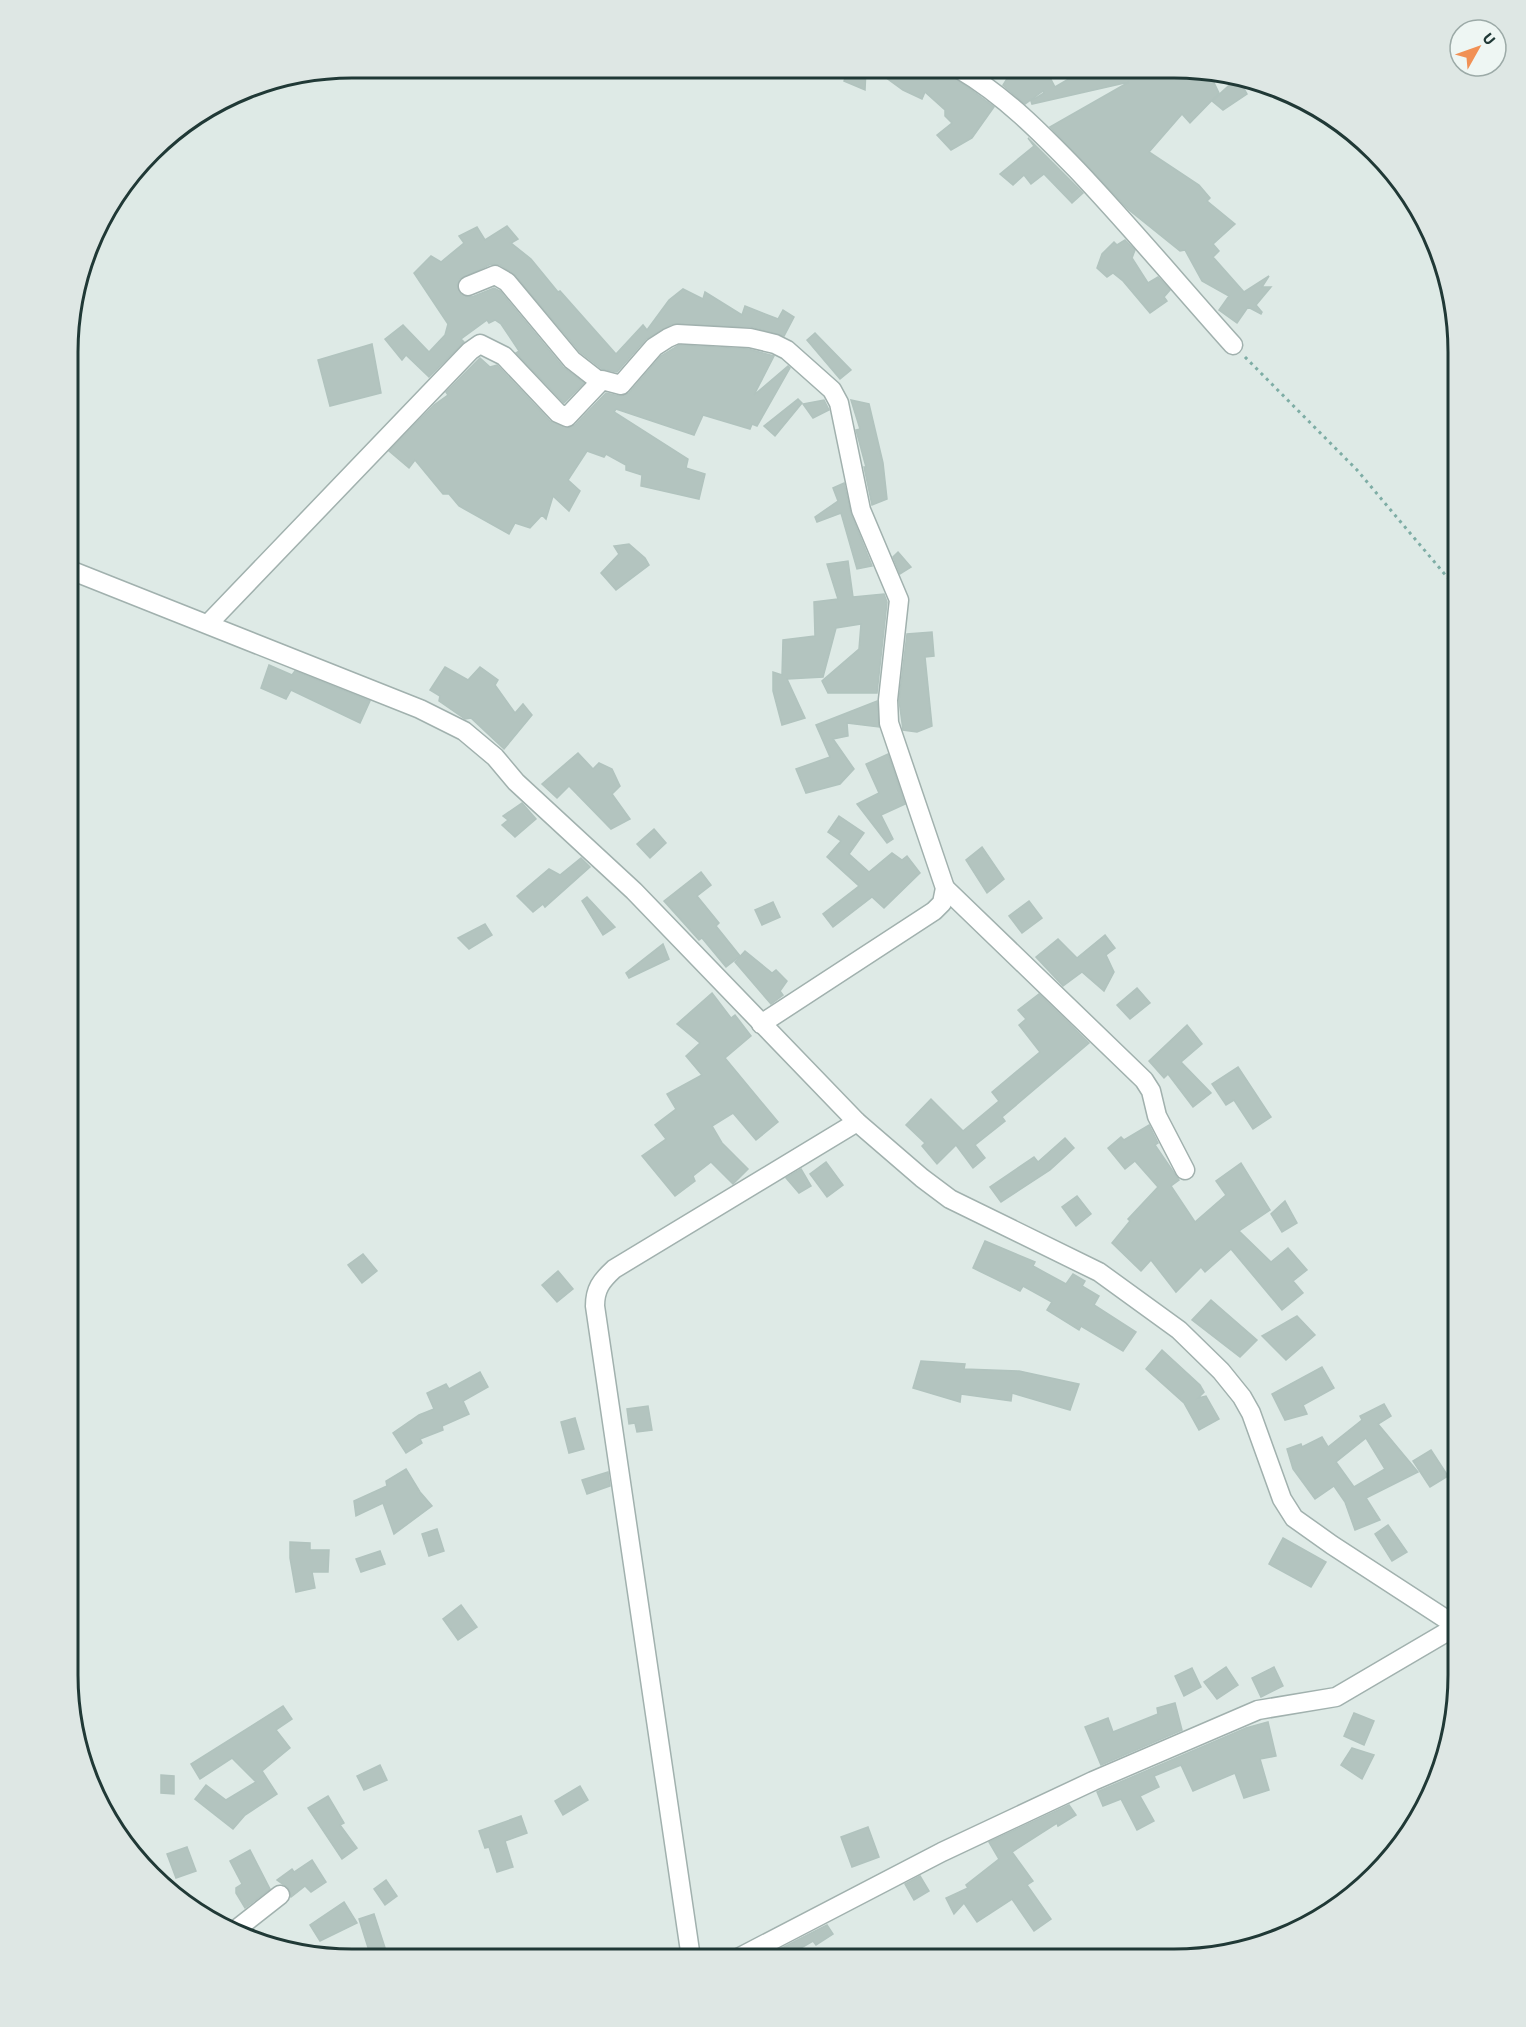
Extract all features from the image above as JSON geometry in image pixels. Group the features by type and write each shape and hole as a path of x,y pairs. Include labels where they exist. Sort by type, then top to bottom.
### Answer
{"street":[{"path":"972,78 1004,100 1042,135 1142,239 1233,345"},
{"path":"468,286 495,275 507,282 572,360 599,381"},
{"path":"208,624 470,351 480,344 498,350 558,413 567,417 599,381 603,379 621,385 654,347 677,334 750,338 775,344 787,350 831,390 839,404 861,510 898,600 888,700 889,723 945,888 1144,1080 1151,1091 1157,1116 1185,1170"},
{"path":"78,573 420,709 464,731 634,891 857,1122 922,1178 950,1199 1100,1272 1166,1320 1221,1371 1242,1397 1251,1413 1282,1499 1294,1518 1448,1621"},
{"path":"761,1024 934,911 942,903 945,888"},
{"path":"690,1949 595,1306 596,1292 599,1285 614,1269 857,1122"},
{"path":"755,1949 942,1852 1093,1781 1258,1710 1336,1697 1448,1632"},
{"path":"241,1925 280,1895"}],"path":[{"path":"1233,345 1357,470 1448,578"}],"building":[{"path":"845,78 866,78 865,90 844,81"},
{"path":"886,78 955,78 994,107 972,138 951,150 937,135 952,123 945,116 945,110 925,92 922,99 903,90"},
{"path":"1007,78 1050,78 1055,87 1070,78 1174,78 1213,81 1219,93 1190,123 1182,114 1149,152 1199,185 1210,198 1207,201 1235,224 1213,244 1219,251 1213,257 1244,292 1269,276 1262,287 1271,287 1256,305 1262,312 1261,314 1248,307 1237,323 1219,310 1229,296 1202,281 1185,250 1180,251 1129,210 1050,127 1129,82 1032,104 1031,101 1044,93 1043,91 1025,104 1003,85"},
{"path":"1231,84 1243,87 1247,94 1223,110 1212,101"},
{"path":"1028,138 1083,193 1072,203 1044,174 1031,184 1024,175 1013,185 1000,174 1034,146"},
{"path":"507,226 518,239 511,243 531,259 558,292 560,291 616,354 643,325 647,330 669,300 683,289 703,299 705,292 742,315 745,306 778,319 783,310 794,317 784,336 751,327 672,324 646,339 617,372 602,369 580,352 515,275 500,265 491,264 460,279 457,285 461,294 472,297 494,288 500,291 563,367 584,383 564,403 516,353 519,351 501,324 495,320 489,323 487,320 461,339 464,342 429,377 406,355 402,360 385,339 403,325 429,352 445,335 448,324 414,273 431,256 441,262 464,243 459,236 477,227 485,240"},
{"path":"1125,240 1135,250 1132,258 1148,283 1158,277 1170,290 1164,297 1167,301 1150,313 1123,281 1113,273 1107,277 1097,268 1102,254 1114,242 1117,245"},
{"path":"815,333 851,370 840,379 807,340"},
{"path":"372,344 381,393 330,406 318,360"},
{"path":"679,345 748,349 774,356 754,395 788,366 790,368 757,426 752,424 750,429 703,415 694,435 616,409 614,412 688,459 686,468 705,474 699,499 641,486 642,475 626,470 626,465 606,454 604,457 587,451 568,480 580,491 569,511 553,496 546,519 542,515 530,528 515,523 509,534 459,506 449,494 443,494 415,460 409,468 389,451 434,405 448,395 446,392 480,358 490,367 497,365 550,421 569,428 575,425 606,393 619,396 629,393 661,356"},
{"path":"798,399 802,403 775,436 764,426"},
{"path":"824,400 829,410 813,418 803,404"},
{"path":"851,400 869,404 883,463 887,499 872,505 864,467 866,467 856,430 860,429"},
{"path":"844,483 851,514 872,566 857,569 841,513 817,522 815,517 838,501 833,488"},
{"path":"629,544 645,558 649,565 616,590 601,573 619,554 614,546"},
{"path":"898,552 911,567 900,574 893,557"},
{"path":"848,561 853,597 884,594 887,602 877,693 828,693 822,681 859,649 861,624 836,628 823,677 787,679 805,718 782,725 773,691 773,672 782,675 783,640 815,636 814,602 838,599 827,564"},
{"path":"932,632 934,656 925,657 932,726 917,732 903,730 899,700 907,634"},
{"path":"269,665 292,675 295,671 370,701 360,723 291,690 286,699 261,688"},
{"path":"445,667 468,680 480,667 498,680 495,685 515,713 523,704 532,715 504,749 471,718 465,719 439,701 440,696 430,690"},
{"path":"877,701 879,727 847,723 848,736 833,739 854,769 840,784 806,793 796,769 830,757 816,725"},
{"path":"578,753 593,769 599,763 612,769 620,786 612,794 630,819 611,829 569,786 557,798 542,784"},
{"path":"888,754 905,804 881,815 893,839 887,843 857,804 879,793 866,764"},
{"path":"522,803 536,819 515,837 502,825 508,820 503,816"},
{"path":"839,816 864,833 849,854 869,872 892,853 902,860 907,856 920,873 884,908 872,897 833,927 823,914 859,886 827,857 841,841 828,832"},
{"path":"654,829 666,843 650,858 637,844"},
{"path":"982,847 1004,879 987,893 966,860"},
{"path":"581,858 590,867 545,907 543,904 533,912 517,896 549,869 560,875"},
{"path":"701,872 711,885 697,896 719,923 716,926 740,956 726,967 702,938 699,940 664,901"},
{"path":"587,897 615,927 603,935 582,901"},
{"path":"1029,901 1042,918 1022,933 1009,916"},
{"path":"773,902 780,917 762,925 755,910"},
{"path":"485,924 492,935 469,949 458,938"},
{"path":"1105,935 1115,948 1106,955 1114,972 1104,991 1082,972 1063,986 1036,957 1058,939 1077,958"},
{"path":"663,944 669,959 629,978 626,973"},
{"path":"745,951 772,973 776,970 787,981 780,991 783,995 771,1004 735,962"},
{"path":"1137,988 1150,1003 1130,1019 1117,1005"},
{"path":"712,993 731,1018 735,1015 751,1036 725,1058 778,1122 756,1140 733,1113 712,1126 722,1143 748,1169 733,1184 711,1162 693,1176 695,1181 675,1196 642,1156 666,1139 655,1125 676,1109 667,1094 702,1075 686,1056 700,1043 677,1024"},
{"path":"1039,994 1089,1043 1002,1117 1005,1121 975,1145 985,1158 973,1168 956,1145 937,1164 922,1146 925,1143 906,1125 931,1099 963,1131 999,1101 992,1092 1040,1052 1019,1025 1026,1019 1018,1010"},
{"path":"1187,1025 1202,1044 1181,1062 1211,1093 1193,1107 1168,1074 1164,1078 1149,1061"},
{"path":"1238,1067 1271,1117 1253,1129 1234,1100 1226,1105 1212,1084"},
{"path":"1149,1125 1158,1143 1155,1145 1179,1180 1171,1186 1195,1222 1226,1195 1216,1181 1241,1163 1270,1210 1239,1231 1271,1262 1288,1248 1307,1270 1293,1281 1303,1293 1282,1310 1231,1249 1205,1272 1201,1267 1176,1292 1151,1260 1141,1271 1112,1243 1130,1221 1128,1219 1158,1187 1135,1161 1125,1169 1108,1148 1121,1137 1124,1140"},
{"path":"1065,1138 1074,1148 1050,1170 1001,1202 990,1187 1034,1157 1038,1162"},
{"path":"826,1162 843,1185 827,1197 810,1174"},
{"path":"801,1169 811,1186 799,1193 786,1178"},
{"path":"1077,1196 1091,1214 1076,1226 1062,1207"},
{"path":"1285,1201 1297,1223 1282,1232 1271,1214"},
{"path":"985,1241 1035,1262 1033,1266 1066,1284 1073,1274 1085,1281 1082,1286 1099,1296 1094,1305 1136,1332 1123,1351 1081,1326 1079,1330 1047,1310 1052,1302 1023,1286 1020,1291 973,1268"},
{"path":"363,1254 377,1271 362,1283 348,1265"},
{"path":"558,1271 573,1289 557,1302 542,1285"},
{"path":"1211,1300 1257,1340 1240,1357 1192,1320"},
{"path":"1297,1316 1315,1335 1286,1360 1262,1336"},
{"path":"1162,1350 1200,1385 1204,1392 1198,1398 1206,1396 1219,1419 1199,1430 1184,1403 1146,1369"},
{"path":"921,1361 965,1364 964,1369 1019,1371 1079,1384 1070,1410 1012,1393 1011,1401 961,1394 960,1402 913,1388"},
{"path":"1322,1367 1334,1388 1303,1405 1307,1414 1285,1420 1272,1394"},
{"path":"480,1372 488,1387 463,1401 469,1414 442,1426 443,1430 420,1439 422,1443 406,1453 393,1433 419,1415 434,1409 427,1393 446,1384 449,1389"},
{"path":"1384,1404 1391,1416 1378,1424 1418,1472 1366,1498 1380,1520 1355,1530 1345,1502 1334,1486 1315,1499 1293,1469 1287,1449 1301,1444 1302,1447 1322,1437 1328,1447 1362,1420 1360,1416","holes":["1366,1438 1385,1469 1354,1487 1336,1462"]},
{"path":"648,1406 652,1430 637,1432 635,1423 629,1424 627,1409"},
{"path":"575,1418 584,1449 569,1453 561,1422"},
{"path":"1431,1450 1448,1476 1430,1487 1413,1461"},
{"path":"406,1469 432,1506 394,1534 383,1503 356,1516 354,1501 387,1486 386,1481"},
{"path":"608,1472 610,1486 587,1494 582,1480"},
{"path":"1388,1525 1407,1552 1392,1561 1375,1534"},
{"path":"437,1529 444,1551 429,1556 422,1534"},
{"path":"1283,1538 1326,1562 1311,1587 1269,1564"},
{"path":"290,1542 310,1543 310,1550 329,1550 328,1572 312,1572 315,1588 296,1592 290,1558"},
{"path":"380,1551 385,1564 361,1572 356,1559"},
{"path":"461,1605 477,1627 458,1640 443,1619"},
{"path":"1226,1667 1238,1685 1217,1699 1204,1682"},
{"path":"1274,1667 1283,1686 1261,1697 1252,1678"},
{"path":"1192,1668 1201,1687 1184,1696 1175,1676"},
{"path":"1175,1703 1182,1730 1101,1765 1085,1727 1108,1718 1113,1732 1158,1714 1157,1708"},
{"path":"283,1706 292,1719 276,1730 290,1748 262,1771 277,1794 245,1815 233,1829 195,1799 206,1785 226,1800 256,1782 232,1758 200,1779 191,1764"},
{"path":"1354,1713 1374,1721 1364,1745 1344,1736"},
{"path":"1268,1722 1276,1756 1260,1759 1269,1790 1244,1798 1235,1773 1193,1791 1181,1765 1154,1776 1159,1787 1140,1796 1154,1821 1137,1830 1121,1799 1103,1806 1097,1792 1246,1728"},
{"path":"1352,1748 1374,1755 1362,1779 1341,1765"},
{"path":"380,1765 387,1780 364,1790 357,1776"},
{"path":"161,1775 174,1776 174,1794 161,1793"},
{"path":"580,1786 588,1800 563,1815 555,1801"},
{"path":"328,1796 344,1823 340,1825 357,1848 342,1859 308,1808"},
{"path":"1069,1805 1076,1815 1058,1826 1057,1823 1012,1852 1033,1881 1027,1885 1051,1919 1034,1931 1012,1899 977,1922 964,1903 954,1914 946,1898 968,1888 966,1885 999,1859 989,1842"},
{"path":"521,1816 527,1833 505,1841 513,1867 497,1872 489,1847 485,1848 479,1831"},
{"path":"868,1827 879,1857 852,1867 841,1837"},
{"path":"187,1847 196,1871 176,1878 167,1854"},
{"path":"250,1850 270,1889 245,1908 236,1893 236,1888 242,1884 230,1861"},
{"path":"312,1860 326,1882 311,1892 305,1886 291,1897 288,1888 277,1880 292,1869 294,1872"},
{"path":"920,1876 929,1891 914,1900 905,1884"},
{"path":"386,1880 397,1896 385,1905 374,1889"},
{"path":"344,1902 357,1923 320,1941 310,1925"},
{"path":"374,1914 385,1949 368,1949 359,1919"},
{"path":"827,1925 833,1934 816,1945 813,1941 799,1949 780,1949"}]}
